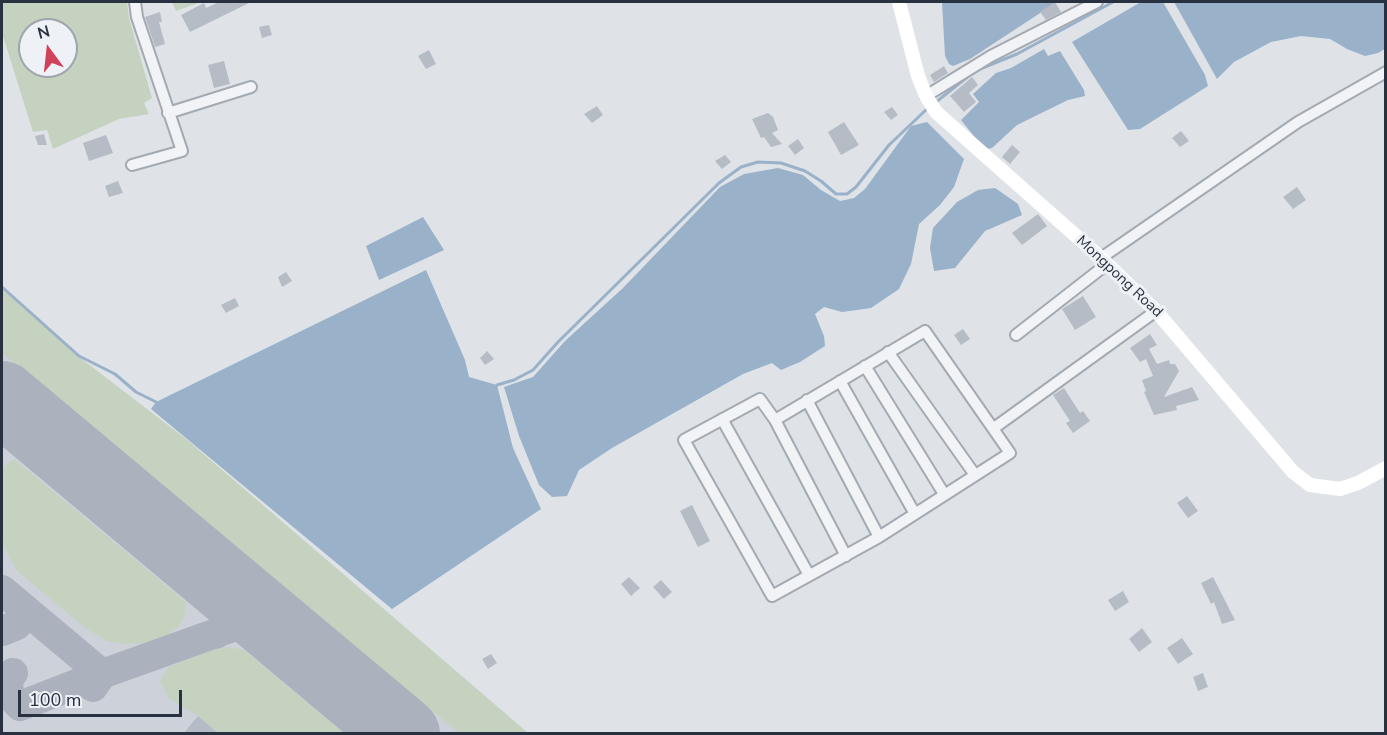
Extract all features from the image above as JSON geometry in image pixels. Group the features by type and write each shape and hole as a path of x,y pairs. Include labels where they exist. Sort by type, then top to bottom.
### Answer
{"main road":[{"name":"Mongpong Road","path":"900,2 918,76 936,112 1104,261 1156,311 1293,472 1310,485 1340,489 1358,483 1386,468"}],"street":[{"path":"132,165 182,151 137,17 135,2"},
{"path":"926,96 991,56 1097,2"},
{"path":"1016,335 1104,261 1298,122 1386,72"},
{"path":"168,113 251,87"},
{"path":"994,428 1156,311"},
{"path":"775,420 925,331 1010,453 879,537 846,556 772,596 684,440 760,399 775,420 846,556"},
{"path":"888,352 975,475"},
{"path":"865,366 944,494"},
{"path":"840,381 915,514"},
{"path":"807,400 879,537"},
{"path":"722,419 809,575"}],"shaded area":[{"path":"2,288 75,354 186,439 528,733 2,733"}],"green space":[{"path":"2,2 127,2 129,18 152,98 144,103 149,114 119,119 53,149 47,130 33,132 2,33"},
{"path":"172,2 201,2 176,11"},
{"path":"2,288 75,354 186,439 528,733 459,733 2,353"},
{"path":"14,459 186,602 185,615 179,626 166,637 145,643 125,644 107,641 84,627 16,570 2,541 2,472"},
{"path":"228,647 244,650 344,733 219,733 198,716 168,698 160,680 169,667 209,651"}],"water":[{"path":"942,2 1057,2 970,59 953,66 949,64 945,56"},
{"path":"1141,2 1163,2 1205,75 1208,86 1140,129 1128,130 1072,42"},
{"path":"1174,2 1385,2 1385,49 1365,56 1330,39 1301,36 1271,42 1234,62 1217,79"},
{"path":"1044,49 1048,56 1060,51 1084,90 1085,96 1068,100 1017,125 992,148 987,149 961,120 979,102 973,94 996,73 1011,68"},
{"path":"927,122 964,159 954,187 940,205 919,224 911,264 899,289 871,308 842,312 824,307 815,314 824,336 825,346 800,362 781,370 772,363 743,374 612,448 579,470 567,496 552,497 539,485 519,436 504,387 533,377 565,341 623,288 720,187 744,174 778,168 803,175 821,190 840,201 854,198 865,189 911,126"},
{"path":"995,188 1018,204 1022,215 985,231 955,268 934,271 930,248 933,228 957,202 978,190"},
{"path":"423,217 444,250 379,280 366,246"},
{"path":"426,270 465,360 469,377 497,385 513,448 541,509 392,609 151,409 156,402"}],"building":[{"path":"219,2 251,2 190,32 181,15 204,3 206,8"},
{"path":"1055,2 1061,12 1046,20 1040,12"},
{"path":"160,12 162,22 159,22 165,44 155,47 145,17"},
{"path":"269,25 272,35 262,38 259,27"},
{"path":"429,50 436,64 426,69 418,56"},
{"path":"224,61 230,84 214,88 208,65"},
{"path":"944,66 948,73 934,82 930,75"},
{"path":"972,77 978,85 969,93 976,102 964,112 950,96"},
{"path":"597,106 603,115 592,123 584,114"},
{"path":"892,107 898,115 891,120 884,112"},
{"path":"768,113 773,117 778,130 772,133 782,144 771,147 764,137 761,138 752,119"},
{"path":"844,122 859,145 841,155 828,132"},
{"path":"1181,131 1189,141 1180,147 1172,138"},
{"path":"44,134 47,145 38,145 35,136"},
{"path":"106,135 113,153 89,161 83,143"},
{"path":"798,139 804,148 795,155 788,146"},
{"path":"1012,145 1020,152 1010,164 1002,157"},
{"path":"725,155 731,162 722,169 715,161"},
{"path":"118,181 123,193 109,197 105,186"},
{"path":"1297,187 1306,200 1293,209 1283,197"},
{"path":"1038,214 1047,226 1022,245 1012,233"},
{"path":"286,272 292,281 282,287 278,277"},
{"path":"1083,296 1096,317 1075,330 1062,309"},
{"path":"235,298 239,306 226,313 221,305"},
{"path":"963,329 970,339 961,345 954,335"},
{"path":"1150,334 1157,345 1149,349 1157,364 1169,360 1170,364 1175,364 1179,371 1164,397 1192,387 1199,400 1176,406 1177,410 1154,415 1144,392 1146,391 1142,380 1153,376 1146,359 1140,362 1130,348"},
{"path":"487,351 494,359 485,365 480,358"},
{"path":"1064,388 1080,413 1083,411 1090,421 1073,433 1066,423 1070,421 1053,395"},
{"path":"1187,496 1198,511 1188,518 1177,503"},
{"path":"692,505 710,541 698,547 680,511"},
{"path":"629,577 640,588 631,596 621,584"},
{"path":"1213,577 1235,620 1222,624 1214,602 1211,604 1201,583"},
{"path":"661,580 672,592 664,599 653,587"},
{"path":"1123,591 1129,602 1115,611 1108,600"},
{"path":"1142,628 1152,642 1139,652 1129,639"},
{"path":"1182,638 1193,654 1178,664 1167,648"},
{"path":"491,654 497,663 488,669 482,659"},
{"path":"1203,673 1208,687 1198,691 1193,677"},
{"path":"198,716 219,734 183,734"}],"waterway":[{"path":"936,102 975,71 1017,54 1113,2"},
{"path":"497,385 514,380 533,370 558,342 719,183 741,167 758,162 781,163 805,171 836,194 847,194 856,187 889,145 928,108"},
{"path":"2,287 79,356 115,374 136,392 156,402"}],"taxiway":[{"path":"2,428 18,423 35,427"},
{"path":"216,634 225,625 231,608 223,583"},
{"path":"2,590 102,674 93,687"},
{"path":"2,631 17,625 25,610"},
{"path":"13,673 9,678 8,689 12,698 20,706 247,622 264,621 279,630"}],"runway":[{"path":"2,398 403,734"}]}
